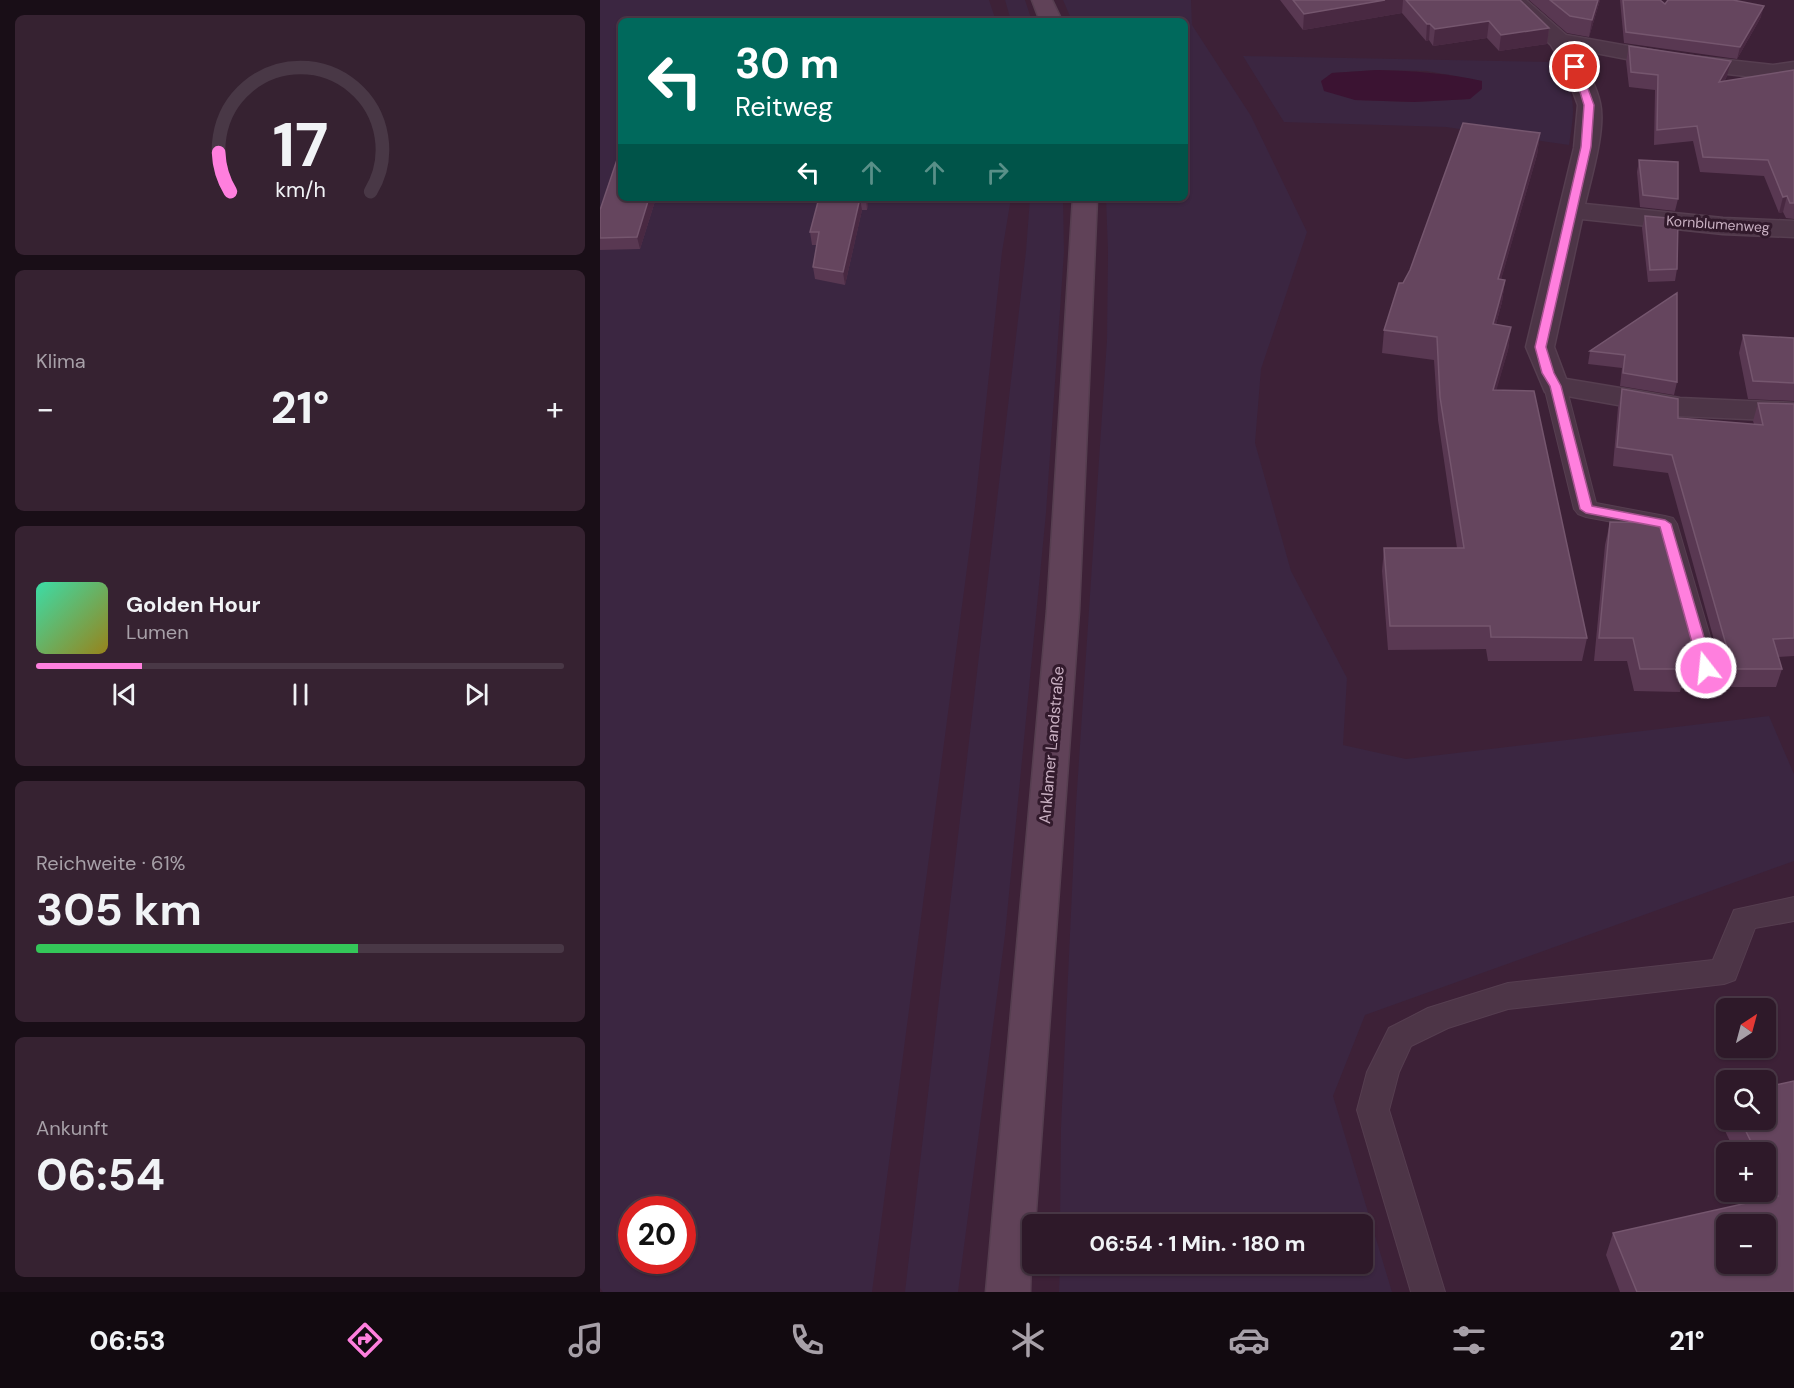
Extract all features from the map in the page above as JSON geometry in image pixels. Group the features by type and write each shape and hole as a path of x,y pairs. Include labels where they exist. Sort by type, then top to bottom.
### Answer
{"main road":[{"path":"1042,0 1050,18"},
{"name":"Anklamer Landstraße","path":"1008,1292 1063,611 1084,201"}],"street":[{"path":"1514,0 1560,41 1575,67 1589,105 1586,147 1540,347 1548,373 1555,386 1680,407 1794,412"},
{"path":"1560,41 1673,61 1773,72 1794,69"},
{"name":"Kornblumenweg","path":"1571,210 1723,226 1794,229"}],"lane":[{"path":"1555,386 1586,509 1665,524 1712,688"},
{"path":"1428,1292 1373,1110 1383,1072 1400,1037 1439,1017 1508,996 1724,971 1744,918 1794,909"}],"shaded area":[{"path":"600,0 989,0 995,18 618,18 618,201 1010,201 1002,252 975,507 872,1292 603,1292 600,1288"},
{"path":"1005,0 1025,0 1031,18 1010,18"},
{"path":"1063,0 1191,0 1192,25 1251,116 1307,232 1261,369 1255,443 1291,571 1347,678 1343,745 1406,759 1769,716 1794,774 1794,861 1365,1015 1333,1096 1369,1214 1060,1214 1061,1127 1076,805 1107,340 1106,201 1188,201 1188,18 1071,18"},
{"path":"1243,56 1555,62 1571,93 1573,111 1569,145 1446,127 1284,122","holes":["1377,70 1427,71 1482,81 1470,99 1414,102 1355,100 1321,82 1332,73"]},
{"path":"1377,70 1469,78 1482,81 1482,89 1470,99 1414,102 1355,100 1324,91 1321,81 1332,73"},
{"path":"1030,201 1063,201 1064,252 1046,513 1005,935 958,1292 905,1292 1026,251"},
{"path":"1373,1229 1392,1292 1059,1292 1060,1274 1373,1274"}],"building":[{"path":"1293,0 1385,0 1304,14"},
{"path":"1406,0 1520,0 1549,28 1501,35 1489,21 1435,29 1427,24"},
{"path":"1550,0 1598,0 1592,20 1570,16"},
{"path":"1623,0 1660,0 1665,4 1668,0 1733,0 1764,6 1740,47 1626,32"},
{"path":"1629,46 1731,61 1719,82 1794,70 1794,203 1790,203 1787,196 1783,197 1768,160 1703,157 1697,126 1657,130 1658,75 1631,72"},
{"path":"1463,123 1540,133 1498,279 1505,280 1493,324 1511,327 1493,390 1534,391 1587,638 1491,637 1490,626 1390,626 1384,548 1464,548 1440,397 1437,337 1384,330 1399,283 1403,283 1410,270"},
{"path":"618,157 618,201 648,201 637,237 600,238 600,210"},
{"path":"1639,160 1678,162 1678,199 1643,195"},
{"path":"818,201 859,201 843,272 813,267 819,232 810,232"},
{"path":"1645,216 1678,219 1677,269 1650,270"},
{"path":"1677,293 1677,382 1623,373 1625,355 1590,351"},
{"path":"1743,335 1794,338 1794,383 1753,381"},
{"path":"1622,389 1678,399 1678,418 1763,425 1758,403 1794,404 1794,638 1773,639 1782,669 1733,669 1672,455 1617,447"},
{"path":"1610,522 1663,523 1703,665 1685,665 1686,669 1640,669 1633,638 1599,638"},
{"path":"1794,1081 1794,1292 1637,1292 1613,1233 1751,1202 1776,1202 1778,1196 1776,1192 1776,1142 1751,1142 1745,1130 1776,1130 1776,1085"}],"route":[{"path":"1575,67 1589,105 1586,147 1540,347 1548,373 1555,386 1586,509 1665,524 1706,668"}]}
